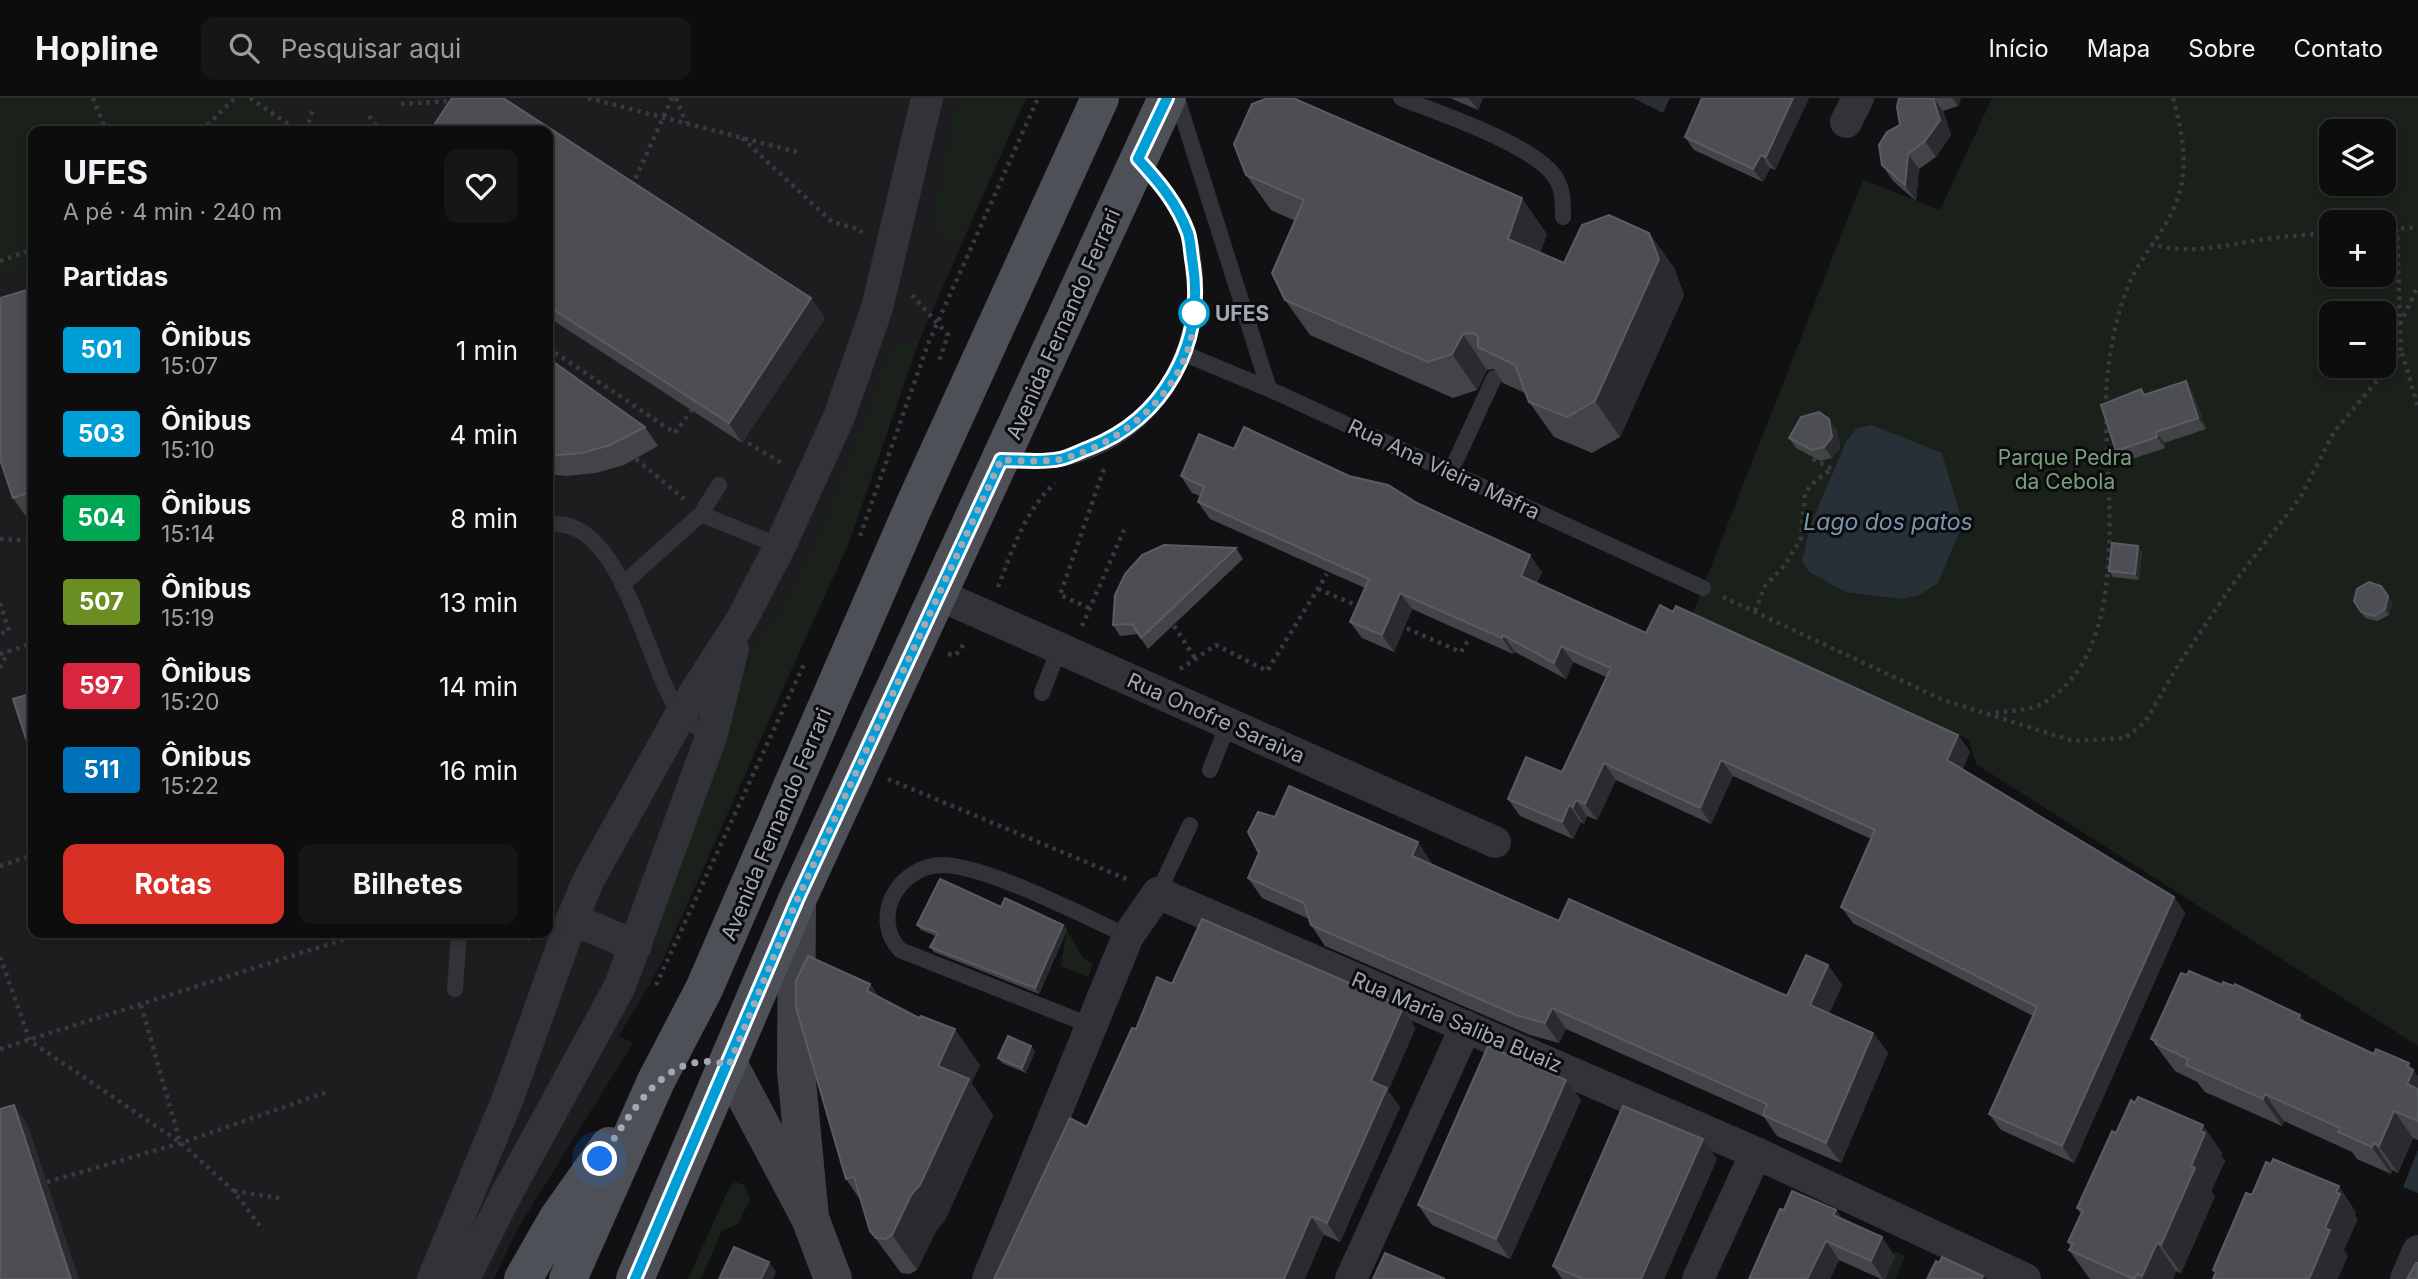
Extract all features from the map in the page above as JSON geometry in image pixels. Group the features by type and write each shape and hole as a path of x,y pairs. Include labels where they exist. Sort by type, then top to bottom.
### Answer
{"main road":[{"name":"Avenida Fernando Ferrari","path":"568,1279 656,1082 704,989 913,508 1100,98"},
{"name":"Avenida Fernando Ferrari","path":"635,1279 729,1065 797,900 1167,98"},
{"path":"523,1279 558,1218 656,1082 695,1060 711,1060 729,1065"}],"street":[{"path":"433,1279 508,1098 589,879 681,714 741,621 780,546 839,416 861,359 900,217 927,98"},
{"name":"Rua Onofre Saraiva","path":"937,594 1494,842"},
{"path":"464,1279 506,1195 620,986 710,737 741,621"},
{"path":"988,1279 1128,936 1158,893"},
{"name":"Rua Maria Saliba Buaiz","path":"1158,893 1756,1153 2025,1279"},
{"path":"797,900 796,1070 810,1218"},
{"path":"572,919 636,946"},
{"path":"1351,1279 1466,1026"},
{"path":"729,1065 810,1218 834,1279"},
{"path":"508,1098 550,1118"},
{"path":"1698,1279 1756,1153"},
{"path":"2406,1279 2418,1251"}],"lane":[{"path":"1177,98 1269,389"},
{"path":"1401,98 1514,145 1540,162 1556,178 1562,195 1563,217"},
{"path":"1001,460 1060,459 1114,438 1144,415 1168,387 1185,354 1194,318 1195,293 1188,235 1169,193 1138,159"},
{"name":"Rua Ana Vieira Mafra","path":"1185,354 1269,389 1703,588"},
{"path":"1450,473 1494,378"},
{"path":"622,585 701,514 719,485"},
{"path":"701,514 780,546"},
{"path":"553,525 565,525 583,531 607,556 660,675 681,714 710,737"},
{"path":"1042,694 1059,649"},
{"path":"1210,770 1228,724"},
{"path":"1158,893 1189,825"},
{"path":"1093,1026 900,950 891,940 887,909 897,888 911,874 928,866 946,865 997,879 1128,936"},
{"path":"455,989 459,938"}],"path":[{"path":"93,98 104,126"},
{"path":"206,126 235,98"},
{"path":"250,98 291,126"},
{"path":"588,98 797,152"},
{"path":"630,191 674,98"},
{"path":"674,98 686,123"},
{"path":"860,538 929,344 1038,98"},
{"path":"1987,715 2042,705 2067,687 2089,650 2104,597 2111,520 2105,395 2115,335 2127,290 2150,244 2176,203 2184,168 2183,136 2173,98"},
{"path":"401,104 466,101"},
{"path":"308,126 313,109"},
{"path":"369,116 376,126"},
{"path":"742,138 832,222 859,229"},
{"path":"2418,227 2397,230 2401,352 2418,407"},
{"path":"2150,244 2171,250 2203,251 2260,240 2319,234"},
{"path":"0,261 28,251"},
{"path":"2400,324 2418,286"},
{"path":"553,351 675,433 691,407 701,414"},
{"path":"1703,588 1944,700 2073,741 2125,738 2145,722 2180,662 2235,581 2300,498 2334,432 2401,352"},
{"path":"733,434 774,460"},
{"path":"1089,608 1060,595 1114,438"},
{"path":"1755,611 1765,586 1785,565 1801,538 1805,493 1816,480 1832,469 1811,458"},
{"path":"636,459 682,497"},
{"path":"917,639 956,655 968,639 978,634 1023,521 1041,496 1062,477"},
{"path":"1092,635 1080,629 1124,530"},
{"path":"0,539 28,541"},
{"path":"1177,671 1216,645 1267,670 1327,574"},
{"path":"1318,589 1366,610"},
{"path":"0,603 9,631 0,634"},
{"path":"1390,621 1461,652 1469,639"},
{"path":"1174,626 1195,658"},
{"path":"0,654 28,645"},
{"path":"0,668 8,652"},
{"path":"655,987 808,655"},
{"path":"859,767 1158,893"},
{"path":"0,866 28,857"},
{"path":"0,1049 349,938"},
{"path":"0,957 30,1041 181,1143 233,1191 263,1230"},
{"path":"141,1005 181,1143"},
{"path":"47,1182 181,1143 330,1091"},
{"path":"233,1191 279,1198"}],"shaded area":[{"path":"0,98 1026,98 919,341 852,534 661,964 619,1036 633,1043 518,1228 494,1279 0,1279"}],"green space":[{"path":"0,98 270,98 280,126 28,126 28,267 0,275"},
{"path":"957,98 1026,98 961,244 941,237 933,217"},
{"name":"Parque Pedra da Cebola","path":"1992,98 2418,98 2418,1046 1976,764 1969,740 1692,615 1863,180 1940,210"},
{"path":"919,341 848,545 661,953 657,940 657,916 755,644 785,602 818,538 892,346"},
{"path":"1067,930 1083,958 1093,963 1088,977 1061,966"},
{"path":"735,1182 744,1185 750,1199 738,1224 722,1231 701,1279 688,1279 729,1188"},
{"path":"1895,1251 1905,1256 1895,1279 1883,1279"}],"water":[{"path":"1633,98 1670,98 1663,113"},
{"name":"Lago dos patos","path":"1871,425 1942,453 1961,518 1959,533 1938,583 1919,595 1902,599 1846,592 1809,572 1802,560 1811,524 1847,440 1857,428"},
{"path":"2418,1150 2418,1193 2403,1187"}],"building":[{"path":"452,98 503,98 546,126 433,126"},
{"path":"1268,98 1293,98 1522,198 1508,239 1564,263 1582,225 1609,215 1649,233 1659,259 1595,401 1567,417 1529,402 1515,365 1478,347 1478,337 1473,333 1463,334 1452,354 1428,362 1285,300 1272,273 1304,200 1246,175 1234,144 1252,104"},
{"path":"1702,98 1793,98 1766,157 1761,155 1753,169 1685,137"},
{"path":"1899,98 1933,98 1940,120 1925,141 1908,154 1905,185 1882,165 1879,145 1887,132 1900,125 1897,107"},
{"path":"553,130 811,298 729,423 553,309"},
{"path":"28,290 28,493 13,498 0,459 0,298"},
{"path":"553,362 645,427 610,445 582,453 553,456"},
{"path":"2186,381 2198,418 2156,432 2157,437 2116,451 2101,405 2141,389 2144,395"},
{"path":"1819,412 1829,419 1832,437 1824,447 1812,450 1789,438 1801,417"},
{"path":"1244,427 1349,476 1388,485 1417,503 1530,555 1521,576 1646,633 1660,605 1673,612 1676,606 1958,735 1947,760 2174,897 2062,1146 1989,1114 2037,1007 1841,907 1875,830 1721,760 1700,808 1604,763 1585,804 1576,800 1573,807 1569,805 1562,822 1508,799 1526,757 1562,772 1611,668 1561,646 1554,663 1503,635 1502,638 1400,593 1382,635 1350,622 1369,579 1198,502 1204,487 1181,476 1199,434 1234,449"},
{"path":"2112,543 2138,546 2135,574 2109,571"},
{"path":"1164,545 1236,548 1141,638 1132,624 1113,625 1115,595 1125,574 1142,555"},
{"path":"2369,582 2381,586 2388,596 2385,609 2374,616 2361,612 2354,601 2357,589"},
{"path":"28,694 28,745 13,699"},
{"path":"1289,786 1418,842 1412,856 1559,921 1569,899 1787,996 1806,955 1828,965 1810,1005 1873,1033 1826,1143 1763,1115 1767,1104 1552,1008 1545,1023 1516,1015 1311,925 1304,903 1248,878 1259,853 1248,832 1258,812 1275,817"},
{"path":"940,879 1001,907 1005,898 1063,925 1035,988 930,947 938,933 917,925"},
{"path":"1202,919 1400,1005 1402,1010 1371,1081 1387,1088 1327,1223 1311,1216 1284,1279 994,1279 1070,1118 1087,1127 1132,1028 1136,1029 1157,977 1172,984"},
{"path":"808,956 870,984 867,991 919,1018 921,1016 955,1029 938,1066 969,1079 920,1185 911,1195 892,1235 885,1239 876,1238 870,1231 854,1177 846,1179 796,1007 796,981"},
{"path":"2189,971 2222,985 2223,982 2234,986 2235,984 2300,1015 2298,1019 2374,1054 2376,1049 2409,1063 2407,1067 2413,1070 2407,1084 2418,1089 2418,1121 2394,1111 2379,1146 2374,1143 2372,1147 2338,1132 2340,1128 2265,1094 2263,1099 2186,1065 2188,1059 2151,1039 2181,973 2187,975"},
{"path":"1008,1036 1031,1046 1022,1068 998,1058"},
{"path":"1488,1046 1566,1080 1496,1239 1418,1205"},
{"path":"2138,1097 2203,1125 2200,1131 2205,1133 2191,1166 2195,1168 2161,1245 2157,1243 2142,1276 2137,1274 2134,1279 2069,1250 2073,1244 2068,1242 2083,1210 2077,1208 2112,1131 2116,1133 2131,1100 2135,1103"},
{"path":"14,1105 71,1279 0,1279 0,1109"},
{"path":"1623,1106 1703,1139 1641,1279 1583,1279 1553,1266"},
{"path":"2273,1159 2339,1186 2336,1192 2340,1194 2325,1228 2330,1230 2309,1279 2213,1279 2216,1272 2213,1270 2246,1193 2252,1195 2266,1162 2271,1164"},
{"path":"1792,1191 1836,1210 1833,1215 1882,1237 1871,1261 1826,1241 1807,1279 1749,1279 1780,1209 1784,1210"},
{"path":"734,1247 769,1262 761,1279 719,1279"},
{"path":"1385,1253 1445,1279 1373,1279"},
{"path":"1942,1257 1983,1276 1982,1279 1927,1279 1936,1261 1939,1263"},
{"path":"2416,1263 2418,1279 2407,1279"}],"bus line":[{"name":"501","path":"635,1279 729,1065 797,900 1001,460 1060,459 1114,438 1144,415 1168,387 1185,354 1194,318 1195,299 1188,235 1169,193 1138,159 1167,98"}],"place":[{"name":"UFES","path":"1194,313"}],"route":[{"path":"600,1159 656,1082 695,1060 711,1060 729,1065 797,900 1001,460 1060,459 1114,438 1144,415 1168,387 1185,354 1194,313"}]}
